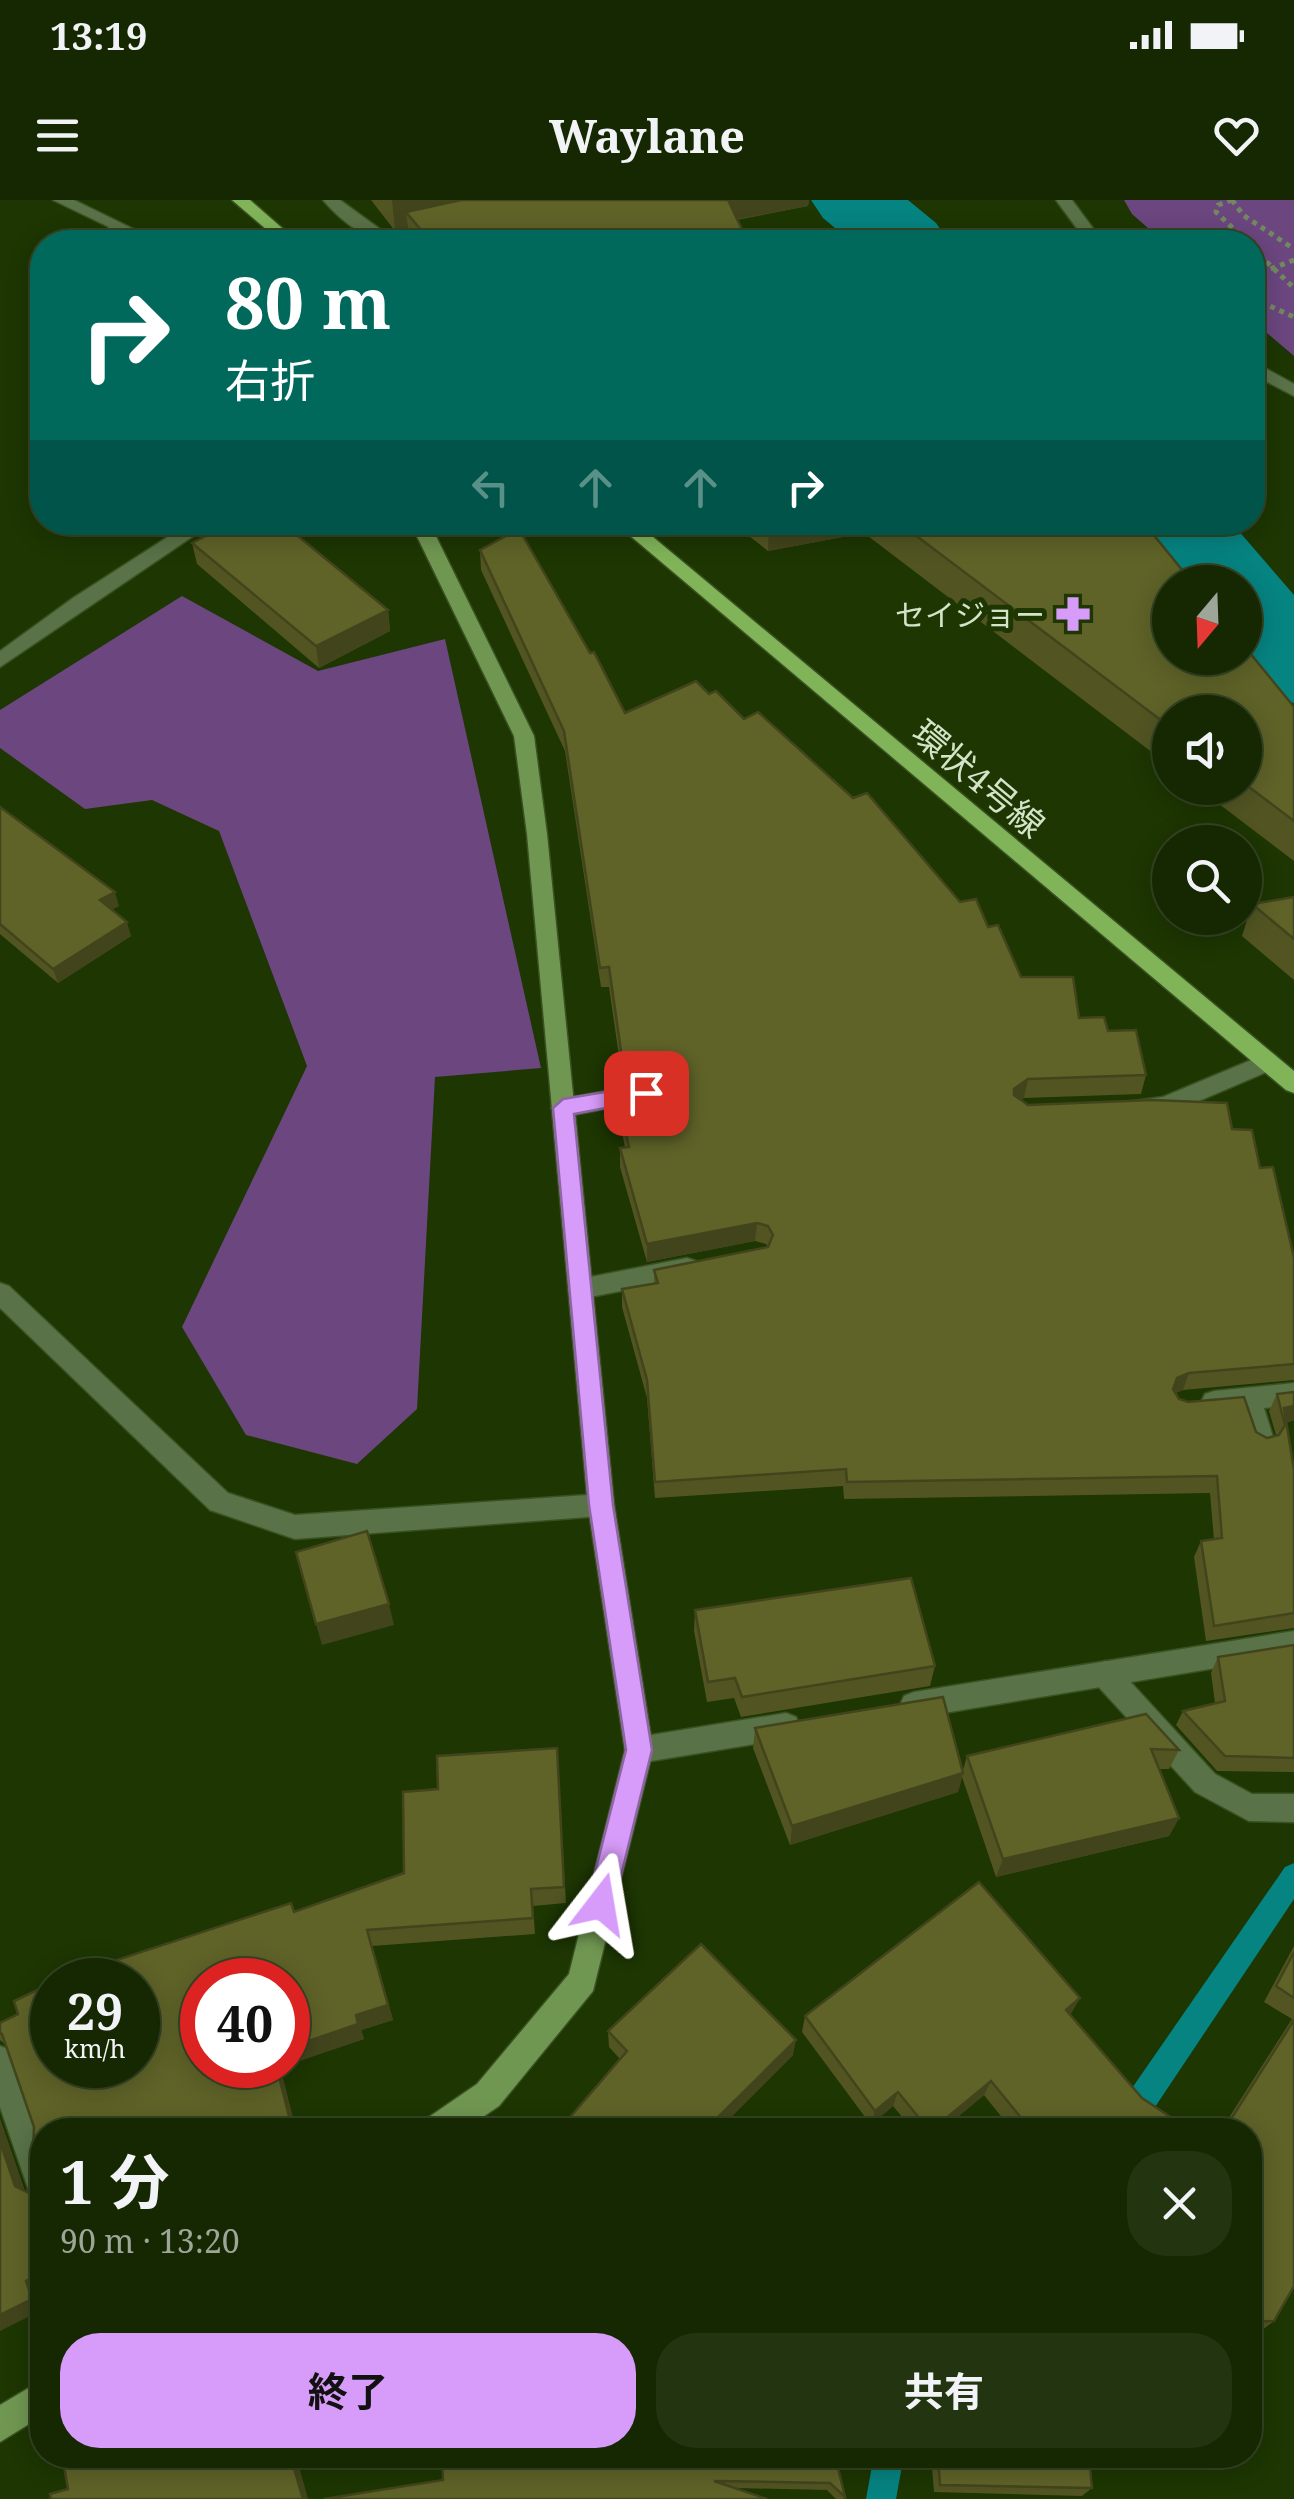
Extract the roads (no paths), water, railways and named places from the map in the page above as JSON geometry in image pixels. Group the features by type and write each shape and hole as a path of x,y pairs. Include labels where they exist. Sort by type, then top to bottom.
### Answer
{"main road":[{"path":"240,200 276,230"},
{"name":"環状4号線","path":"639,535 1294,1084"}],"street":[{"path":"61,200 108,230"},
{"path":"332,200 364,230"},
{"path":"1064,200 1086,230"},
{"path":"441,230 455,227"},
{"path":"1265,374 1294,391"},
{"path":"0,661 80,602 185,535"},
{"path":"425,535 524,736 601,1505 639,1750 582,1981 488,2095 454,2118"},
{"path":"1112,1108 1165,1106 1268,1062"},
{"path":"563,1108 646,1093"},
{"path":"580,1289 717,1262"},
{"path":"0,1293 219,1502 294,1527 601,1505"},
{"path":"1182,1405 1294,1394"},
{"path":"1248,1398 1260,1440"},
{"path":"891,1709 1294,1643"},
{"path":"1105,1674 1205,1784 1250,1806 1294,1808"},
{"path":"639,1750 814,1722"},
{"path":"0,2061 30,2150"},
{"path":"0,2425 30,2405"}],"waterway":[{"path":"854,200 890,230"},
{"path":"1186,535 1214,565"},
{"path":"1262,625 1294,668"},
{"path":"1131,2118 1294,1876"},
{"path":"881,2499 887,2468"}],"place":[{"name":"セイジョー","path":"1073,614"}]}
